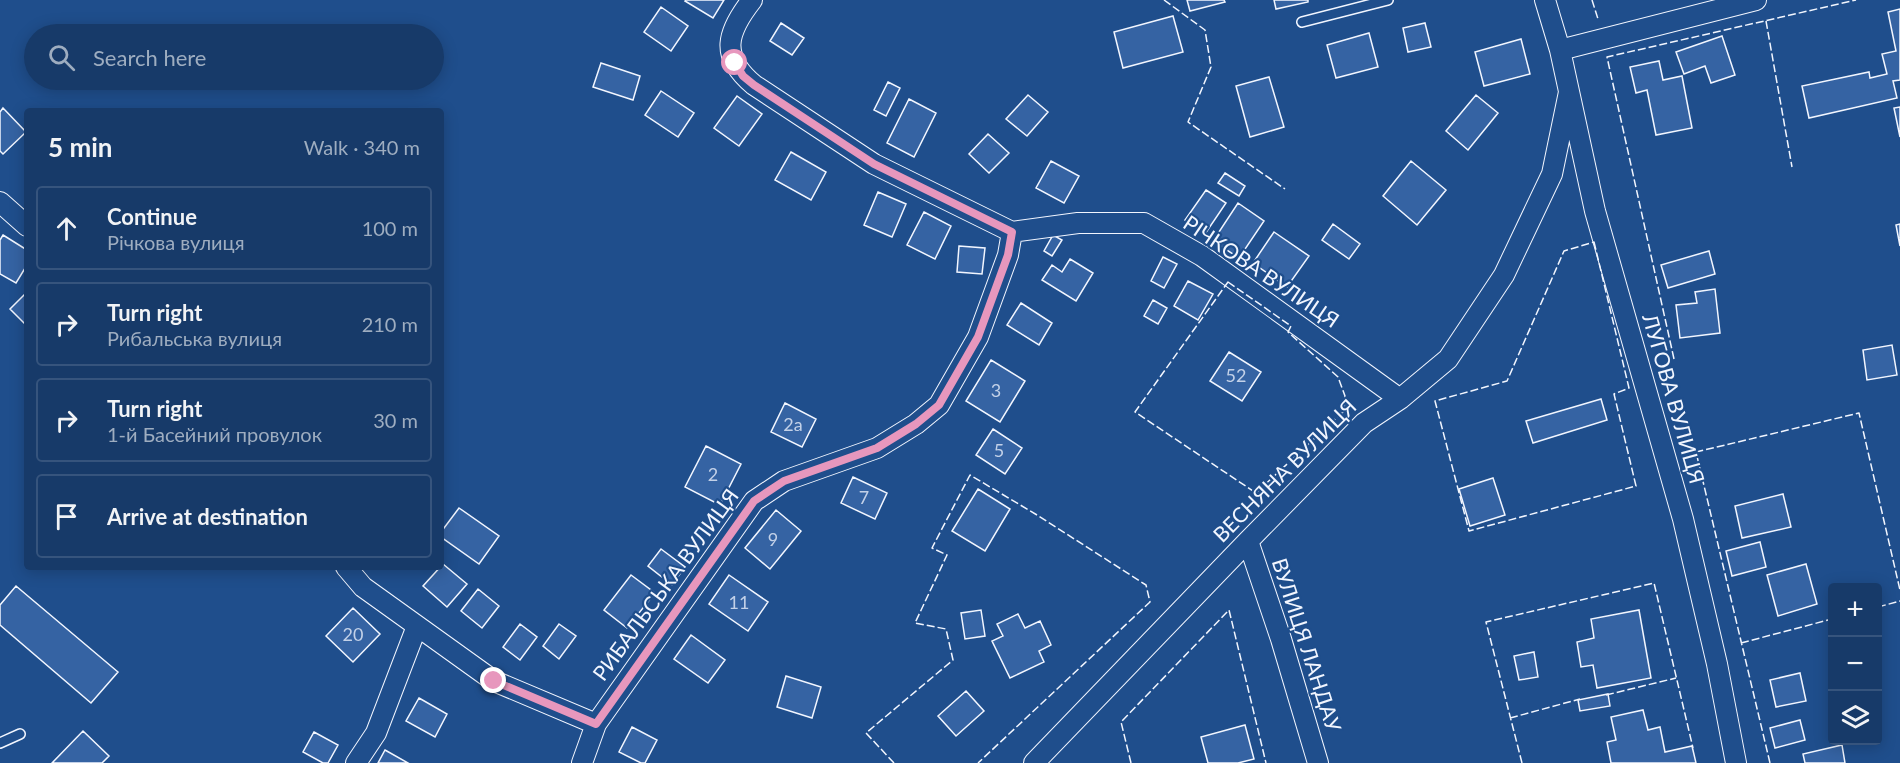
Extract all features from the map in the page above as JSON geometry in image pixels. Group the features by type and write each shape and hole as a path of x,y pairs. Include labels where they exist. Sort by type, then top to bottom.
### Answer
{"street":[{"path":"752,0 736,21 731,34 731,49 735,63 743,76 874,164 1012,232"},
{"name":"ЛУГОВА ВУЛИЦЯ","path":"1545,0 1560,50 1595,211 1683,519 1717,664 1736,763"},
{"path":"1560,50 1756,0"},
{"name":"ВЕСНЯНА ВУЛИЦЯ","path":"1034,763 1364,423 1400,399 1448,359 1504,275 1552,174 1569,92"},
{"path":"0,202 24,223"},
{"name":"РІЧКОВА ВУЛИЦЯ","path":"1012,232 1078,223 1144,223 1202,256 1400,399"},
{"name":"РИБАЛЬСЬКА ВУЛИЦЯ","path":"582,763 596,724 754,501 784,481 877,448 916,424 939,405 978,337 1008,255 1012,232"},
{"name":"ВУЛИЦЯ ЛАНДАУ","path":"1248,541 1281,639 1318,763"},
{"path":"349,570 363,587 494,681 596,724"},
{"path":"356,763 375,733 417,627"}],"lane":[{"path":"1302,22 1388,0"},
{"path":"0,743 20,734"}],"building":[{"path":"686,0 724,0 713,18"},
{"path":"1187,0 1224,0 1225,2 1190,11"},
{"path":"1274,0 1308,0 1308,2 1276,9"},
{"path":"661,7 688,26 671,51 644,32"},
{"path":"1900,9 1900,80 1893,81 1897,98 1809,118 1802,86 1869,72 1870,78 1887,74 1882,54 1896,51 1888,12"},
{"path":"1173,16 1183,52 1123,68 1114,32"},
{"path":"781,23 804,38 792,55 770,41"},
{"path":"1425,23 1431,47 1408,52 1403,28"},
{"path":"1369,33 1378,67 1336,78 1327,45"},
{"path":"1722,36 1735,75 1711,83 1705,66 1684,74 1676,52"},
{"path":"1521,39 1530,74 1484,86 1475,52"},
{"path":"1659,61 1663,80 1682,76 1692,128 1656,135 1647,90 1636,93 1630,67"},
{"path":"601,63 640,76 633,100 593,87"},
{"path":"1269,77 1284,127 1250,137 1236,86"},
{"path":"888,82 900,88 886,116 874,110"},
{"path":"661,91 694,113 678,137 645,115"},
{"path":"1028,95 1048,112 1027,136 1006,119"},
{"path":"1476,95 1498,113 1468,150 1446,131"},
{"path":"737,96 762,114 739,146 714,128"},
{"path":"909,99 936,113 914,157 887,143"},
{"path":"1900,107 1900,137 1894,108"},
{"path":"3,108 24,130 24,134 3,154 0,151 0,112"},
{"path":"988,134 1009,153 989,173 969,154"},
{"path":"791,152 826,172 811,200 775,180"},
{"path":"1051,161 1079,176 1064,203 1036,188"},
{"path":"1411,161 1446,190 1417,225 1383,196"},
{"path":"1225,173 1245,186 1239,196 1218,183"},
{"path":"1206,190 1226,203 1205,234 1185,220"},
{"path":"878,192 906,204 892,237 864,225"},
{"path":"1238,203 1264,221 1239,258 1213,241"},
{"path":"924,212 951,226 935,259 907,245"},
{"path":"1333,224 1360,244 1349,259 1322,240"},
{"path":"1900,224 1900,246 1896,225"},
{"path":"1274,232 1309,256 1287,287 1253,263"},
{"path":"3,235 24,248 24,270 16,283 0,274 0,240"},
{"path":"1053,235 1062,240 1052,256 1044,251"},
{"path":"959,246 985,248 982,274 957,272"},
{"path":"1709,251 1715,274 1668,288 1661,265"},
{"path":"1163,257 1177,264 1164,288 1151,281"},
{"path":"1070,259 1093,273 1076,301 1042,280 1052,265 1062,272"},
{"path":"1188,281 1213,294 1198,320 1174,306"},
{"path":"1715,289 1720,333 1680,338 1676,305 1697,303 1695,292"},
{"path":"24,295 24,323 10,309"},
{"path":"1153,300 1167,308 1158,324 1144,316"},
{"path":"1021,303 1052,323 1039,345 1007,325"},
{"path":"1892,345 1897,375 1867,380 1863,350"},
{"path":"1229,352 1261,372 1242,401 1210,381"},
{"path":"991,360 1025,381 1000,422 966,401"},
{"path":"1601,399 1607,420 1533,443 1526,421"},
{"path":"785,403 816,419 802,447 771,432"},
{"path":"993,429 1022,448 1005,474 976,455"},
{"path":"706,446 741,464 720,505 685,487"},
{"path":"853,477 887,493 875,519 841,503"},
{"path":"1493,478 1505,515 1470,526 1459,489"},
{"path":"978,489 1010,509 985,551 952,531"},
{"path":"1783,494 1791,527 1742,538 1735,506"},
{"path":"459,508 499,536 479,564 444,539 444,528"},
{"path":"776,510 801,531 770,569 745,548"},
{"path":"1760,542 1766,567 1732,576 1726,551"},
{"path":"661,549 685,567 672,585 648,566"},
{"path":"1806,564 1817,604 1778,616 1767,575"},
{"path":"444,565 467,584 447,607 423,586 438,570 444,570"},
{"path":"631,575 655,593 627,628 604,610"},
{"path":"729,575 768,602 748,631 709,604"},
{"path":"16,586 118,672 91,703 0,625 0,605"},
{"path":"478,589 499,606 482,628 461,611"},
{"path":"353,608 380,634 353,662 326,636"},
{"path":"981,610 985,636 965,639 961,613"},
{"path":"1639,610 1651,678 1597,688 1593,665 1581,667 1577,642 1594,638 1591,619"},
{"path":"1018,614 1025,628 1040,621 1051,645 1039,651 1044,662 1010,678 992,641 1003,636 997,624"},
{"path":"520,624 537,637 520,660 503,647"},
{"path":"559,624 576,636 559,659 543,646"},
{"path":"691,635 725,660 708,683 674,659"},
{"path":"1534,652 1538,677 1519,680 1514,656"},
{"path":"1800,673 1806,701 1776,707 1770,680"},
{"path":"786,676 821,687 812,718 777,707"},
{"path":"966,691 984,711 956,736 938,716"},
{"path":"1608,694 1610,706 1580,711 1578,700"},
{"path":"419,698 447,714 435,737 406,721"},
{"path":"1643,710 1648,730 1660,727 1665,752 1692,746 1696,763 1611,763 1607,742 1616,740 1611,717"},
{"path":"1800,720 1805,740 1775,748 1770,728"},
{"path":"1245,725 1254,759 1238,763 1208,763 1201,737"},
{"path":"632,727 657,740 645,763 619,752"},
{"path":"83,731 109,756 102,763 52,763"},
{"path":"314,732 338,745 328,763 323,763 303,752"},
{"path":"1842,745 1845,763 1805,763 1803,754"},
{"path":"385,750 408,763 378,763"}],"fence":[{"path":"1164,0 1205,30 1211,67 1188,122 1285,189"},
{"path":"1592,0 1598,19"},
{"path":"1674,359 1607,57 1856,0"},
{"path":"1766,21 1792,167"},
{"path":"1594,242 1629,388 1614,394 1636,486 1469,531 1435,401 1507,381 1564,251 1594,242"},
{"path":"1228,282 1291,326 1288,332 1338,377 1345,396 1344,411 1256,493 1135,412 1228,282"},
{"path":"1770,763 1696,452 1859,413 1900,590"},
{"path":"894,763 866,733 953,660 946,629 915,623 947,555 932,548 970,475 1146,585 1150,602 978,763"},
{"path":"1522,763 1486,622 1654,583 1693,748"},
{"path":"1882,606 1900,601"},
{"path":"1131,763 1121,722 1229,610 1266,763"},
{"path":"1741,643 1828,620"},
{"path":"1606,695 1676,678"},
{"path":"1510,718 1580,699"}],"route":[{"path":"494,681 596,724 754,501 784,481 877,448 916,424 939,405 978,337 1008,255 1012,232 874,164 754,85 743,76 735,63"}]}
